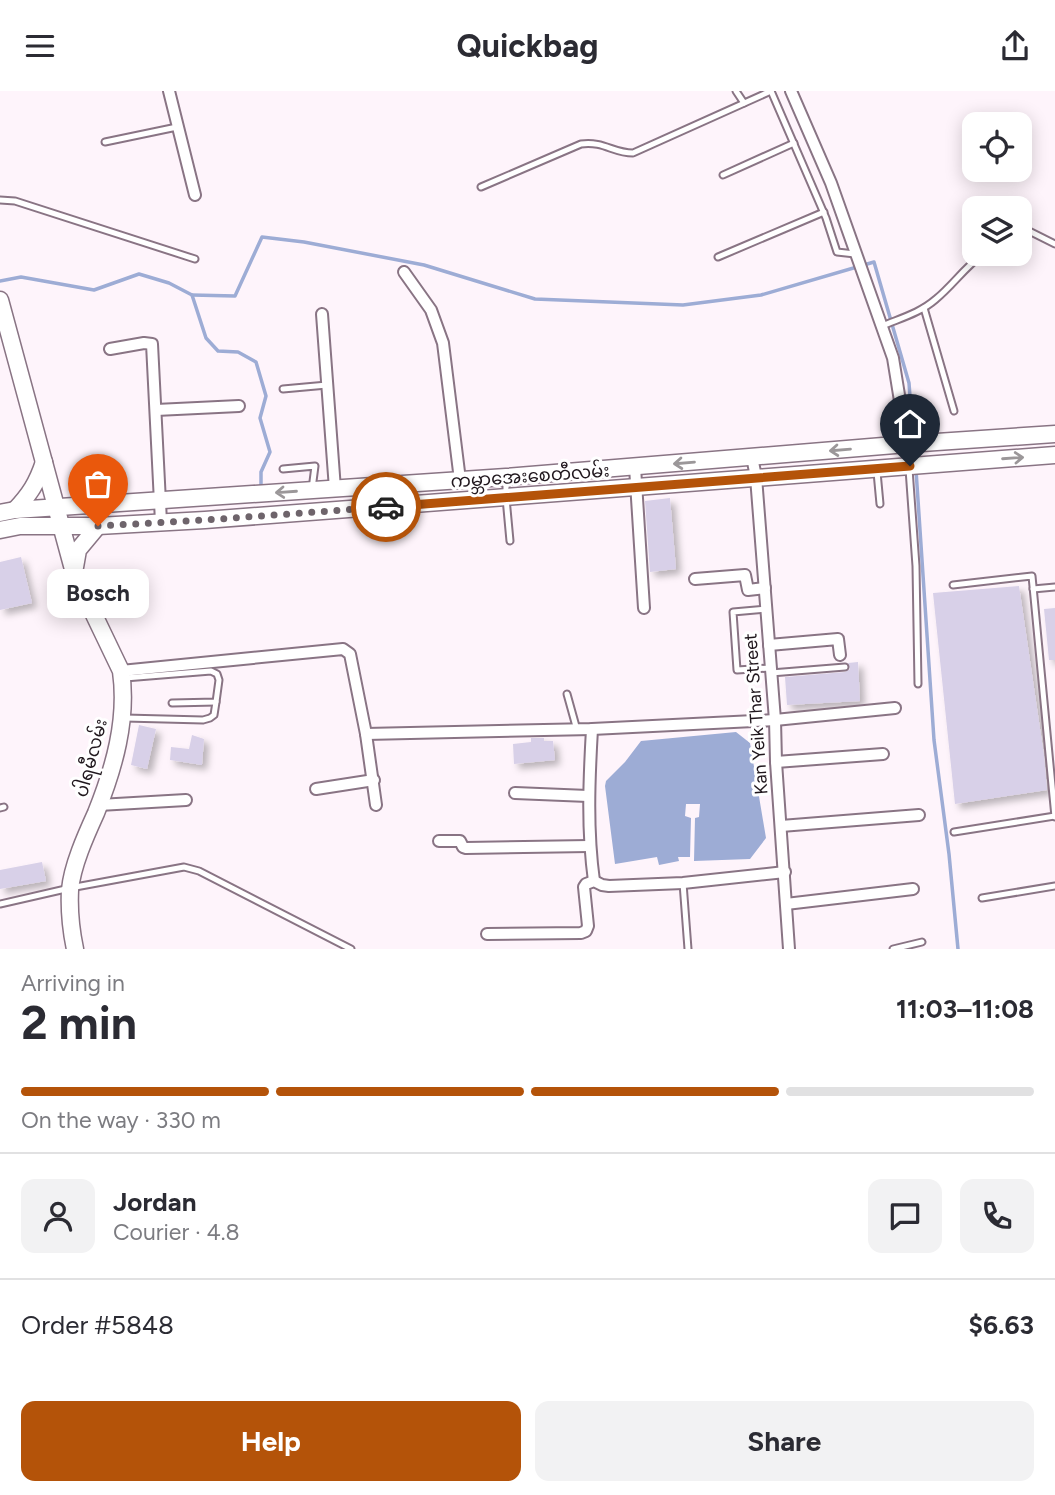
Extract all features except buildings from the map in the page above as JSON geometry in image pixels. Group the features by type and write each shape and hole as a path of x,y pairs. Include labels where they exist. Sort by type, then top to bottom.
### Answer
{"main road":[{"name":"ပါရမီလမ်း","path":"0,300 74,573 122,675 124,703 120,736 99,805 80,850 70,887 75,949"},
{"path":"12,516 56,507 506,477 1055,434"},
{"path":"963,440 964,462"},
{"name":"ကမ္ဘာအေးစေတီလမ်း","path":"12,516 61,527 205,520 1055,455"},
{"path":"44,461 57,485 69,498 99,505"},
{"path":"0,530 28,497 44,461"},
{"path":"203,498 205,520"},
{"path":"12,516 62,549 74,573"},
{"path":"74,573 78,550 98,526"}],"street":[{"path":"169,91 195,195"},
{"path":"791,91 831,183 893,358 907,444 914,466"},
{"path":"404,272 431,310 443,343 460,480"},
{"path":"322,314 335,489"},
{"path":"110,349 152,344 161,522"},
{"path":"156,410 239,406"},
{"name":"Kan Yeik Thar Street","path":"752,457 767,609 789,949"},
{"path":"635,467 645,608"},
{"path":"695,579 745,575 748,590 765,588"},
{"path":"769,645 838,639 840,655"},
{"path":"122,675 343,649 350,654 374,780 376,804"},
{"path":"366,734 577,730 775,720 895,708"},
{"path":"592,729 588,796 589,846 594,881"},
{"path":"776,762 883,754"},
{"path":"316,789 374,780"},
{"path":"515,793 588,796"},
{"path":"99,805 187,800"},
{"path":"781,827 919,815"},
{"path":"439,841 460,841 463,848 589,846"},
{"path":"487,934 586,931 588,926 584,887 594,881 609,886 683,883 785,872"},
{"path":"786,904 913,889"}],"lane":[{"path":"736,91 744,103"},
{"path":"481,187 581,144 602,144 624,153 633,153 771,91 824,212 836,252 856,254"},
{"path":"105,142 178,127"},
{"path":"723,175 794,143"},
{"path":"0,199 15,201 195,259"},
{"path":"718,257 824,212"},
{"path":"1032,232 1055,244"},
{"path":"882,326 916,313 937,299 968,266"},
{"path":"924,308 954,411"},
{"path":"283,389 327,385"},
{"path":"283,468 315,466 312,491"},
{"path":"914,466 918,684"},
{"path":"877,468 880,504"},
{"path":"506,477 510,541"},
{"path":"335,489 338,510"},
{"path":"953,585 1032,576 1055,817 954,831"},
{"path":"1033,589 1055,587"},
{"path":"767,609 733,612 737,670 845,667"},
{"path":"122,675 211,671 217,674 219,680 214,715 210,718 122,718"},
{"path":"568,694 577,730"},
{"path":"172,703 216,702"},
{"path":"0,904 70,887 184,866 199,871 351,949"},
{"path":"683,883 688,949"},
{"path":"982,898 1055,886"},
{"path":"893,949 922,942"}],"water":[{"path":"736,732 750,743 766,838 750,859 694,861 695,818 699,817 700,804 686,804 685,816 691,818 690,857 678,857 679,861 659,865 657,857 615,864 606,781 641,741"}],"waterway":[{"path":"192,295 235,296 262,237 304,242 424,265 535,299 683,305 761,295 874,262 909,383 913,438"},
{"path":"0,281 21,277 94,290 139,274 169,283 192,295 206,338 218,351 238,352 256,362 266,396 260,418 270,452 261,472 261,488"},
{"path":"916,470 934,740 958,949"}],"way so far":[{"path":"98,526 386,507"}],"place":[{"name":"Bosch","path":"98,526"}],"route":[{"path":"386,507 910,466"}]}
